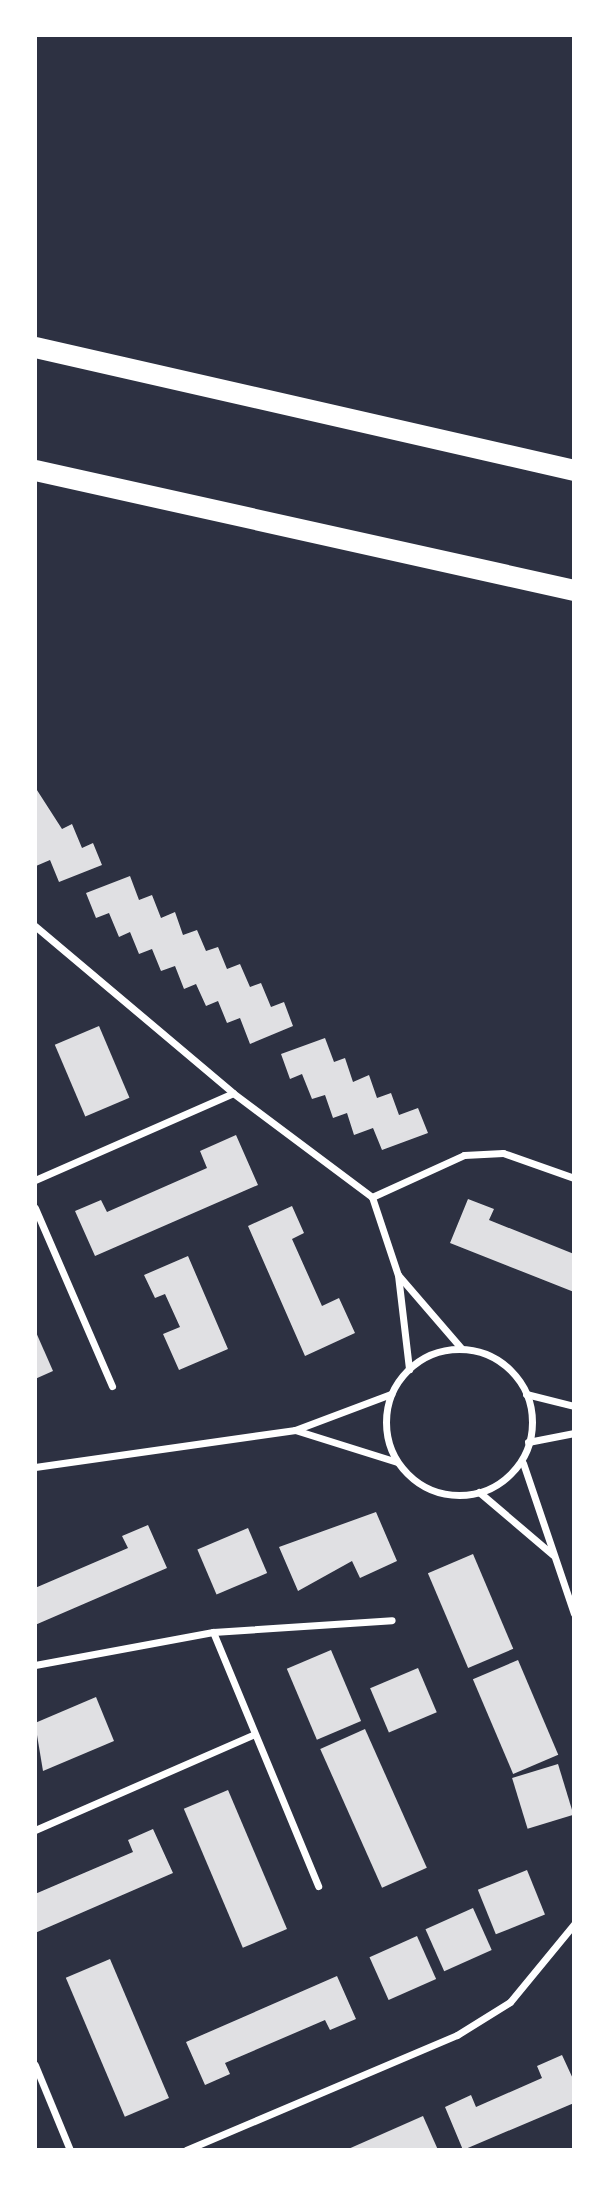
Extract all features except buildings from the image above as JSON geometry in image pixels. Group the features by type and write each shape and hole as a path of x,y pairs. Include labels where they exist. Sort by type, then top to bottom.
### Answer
{"highway":[{"path":"35,347 574,470"},
{"path":"35,470 574,590"}],"street":[{"path":"35,926 233,1093 372,1196 398,1275 409,1369"},
{"path":"35,1180 233,1093"},
{"path":"372,1196 464,1155 503,1153 574,1178"},
{"path":"35,1208 112,1386"},
{"path":"398,1275 462,1349"},
{"path":"397,1462 386,1428 391,1394 409,1369 441,1351 462,1349 494,1358 526,1394 574,1406"},
{"path":"35,1467 295,1430 391,1394"},
{"path":"526,1394 528,1442 523,1463 574,1614"},
{"path":"295,1430 397,1462 438,1493 479,1492 523,1463"},
{"path":"528,1442 574,1433"},
{"path":"479,1492 555,1557"},
{"path":"35,1665 213,1632 392,1620"},
{"path":"213,1632 252,1735 318,1886"},
{"path":"35,1830 252,1735"},
{"path":"186,2150 457,2035 510,2002 574,1924"},
{"path":"35,2065 70,2150"}]}
